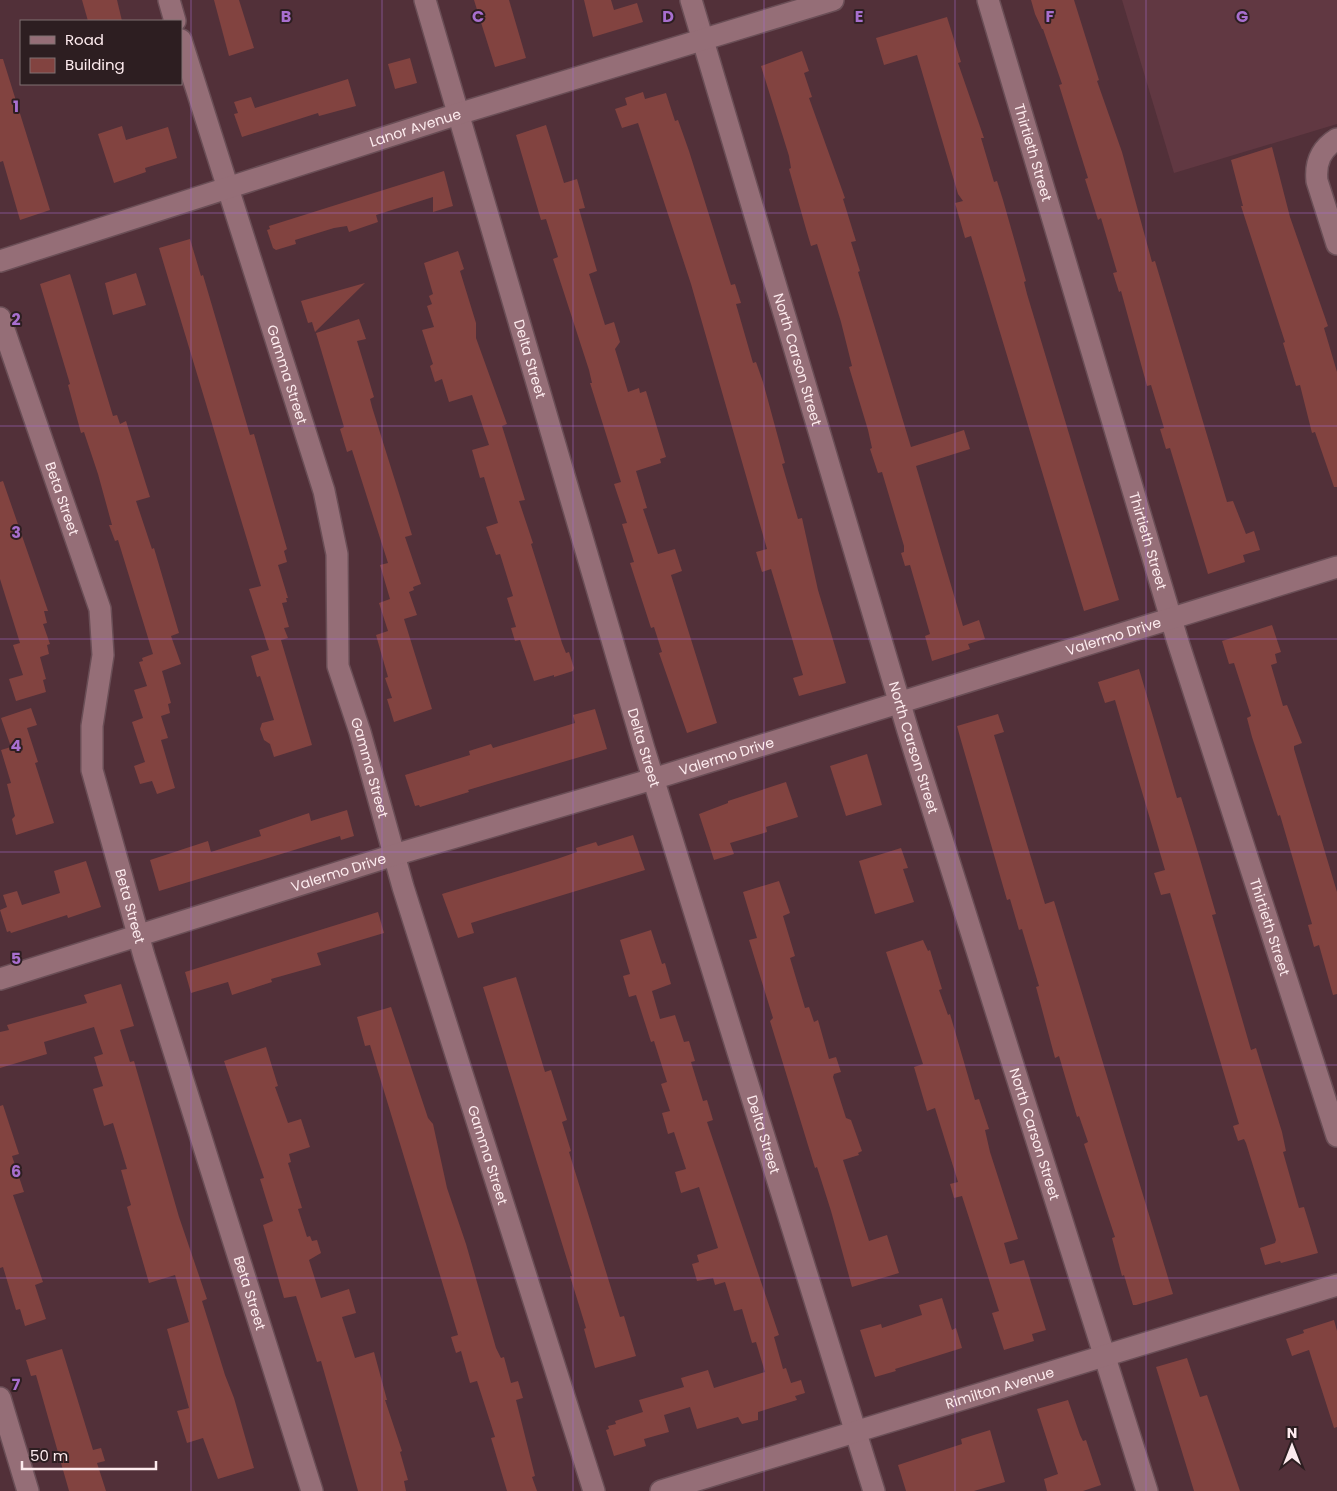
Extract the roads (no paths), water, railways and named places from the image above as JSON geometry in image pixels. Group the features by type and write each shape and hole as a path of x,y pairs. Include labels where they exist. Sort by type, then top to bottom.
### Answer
{"street":[{"path":"169,0 175,20"},
{"name":"Delta Street","path":"425,0 653,779 874,1491"},
{"name":"North Carson Street","path":"691,0 702,39 713,66 900,701 1147,1491"},
{"name":"Lanor Avenue","path":"0,261 227,186 833,0"},
{"name":"Thirtieth Street","path":"988,0 1171,617 1337,1136"},
{"name":"Gamma Street","path":"182,43 324,491 337,554 338,666 360,732 394,855 594,1491"},
{"path":"1337,139 1328,145 1317,161 1316,181 1337,244"},
{"name":"Beta Street","path":"0,318 100,609 103,655 92,726 92,770 138,936 312,1491"},
{"name":"Valermo Drive","path":"0,979 394,855 653,779 1337,567"},
{"name":"Rimilton Avenue","path":"662,1491 1337,1285"},
{"path":"0,1398 28,1491"}]}
